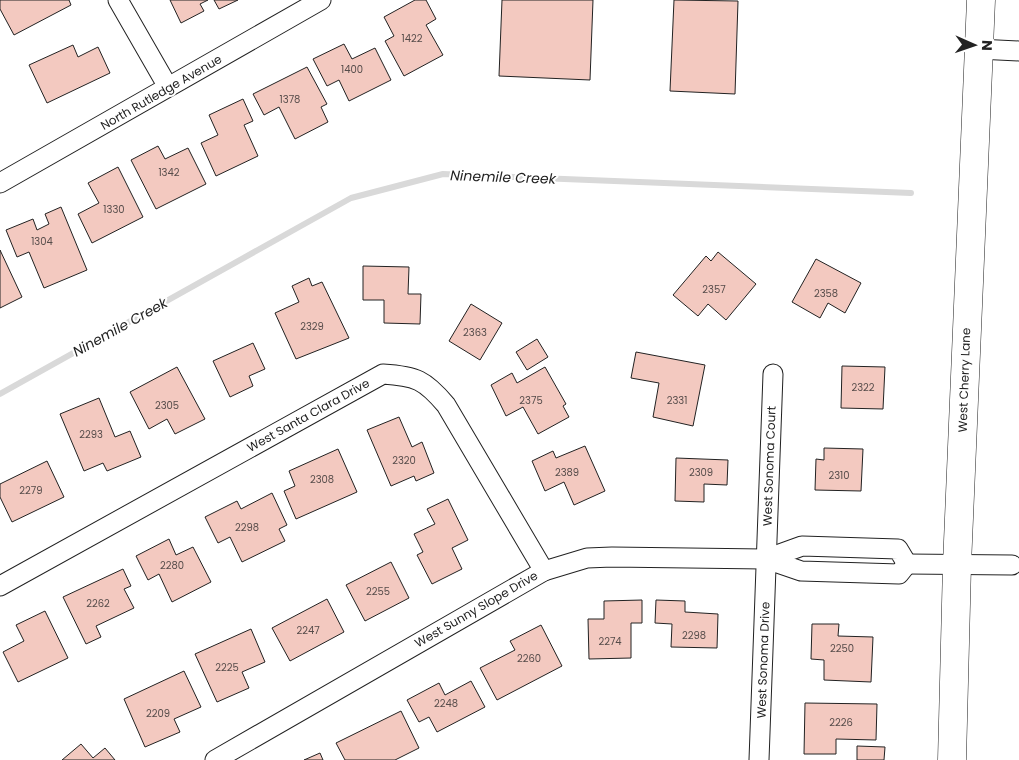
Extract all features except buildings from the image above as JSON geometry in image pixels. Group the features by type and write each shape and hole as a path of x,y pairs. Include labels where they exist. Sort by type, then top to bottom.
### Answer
{"main road":[{"name":"West Cherry Lane","path":"952,760 957,565 981,0"}],"street":[{"path":"118,0 168,87"},
{"name":"North Rutledge Avenue","path":"0,183 321,0"},
{"path":"978,49 1019,51"},
{"name":"West Santa Clara Drive","path":"0,586 383,374 408,375 430,386 446,405 544,571"},
{"name":"West Sonoma Court","path":"766,559 773,374"},
{"name":"West Sunny Slope Drive","path":"766,559 802,546 821,546 898,549 908,564"},
{"name":"West Sunny Slope Drive","path":"215,760 544,571 587,558 766,559 801,571 899,574 908,564 1017,567"},
{"name":"West Sonoma Drive","path":"759,760 766,559"}],"waterway":[{"name":"Ninemile Creek","path":"0,394 351,198 443,174 911,193"}]}
